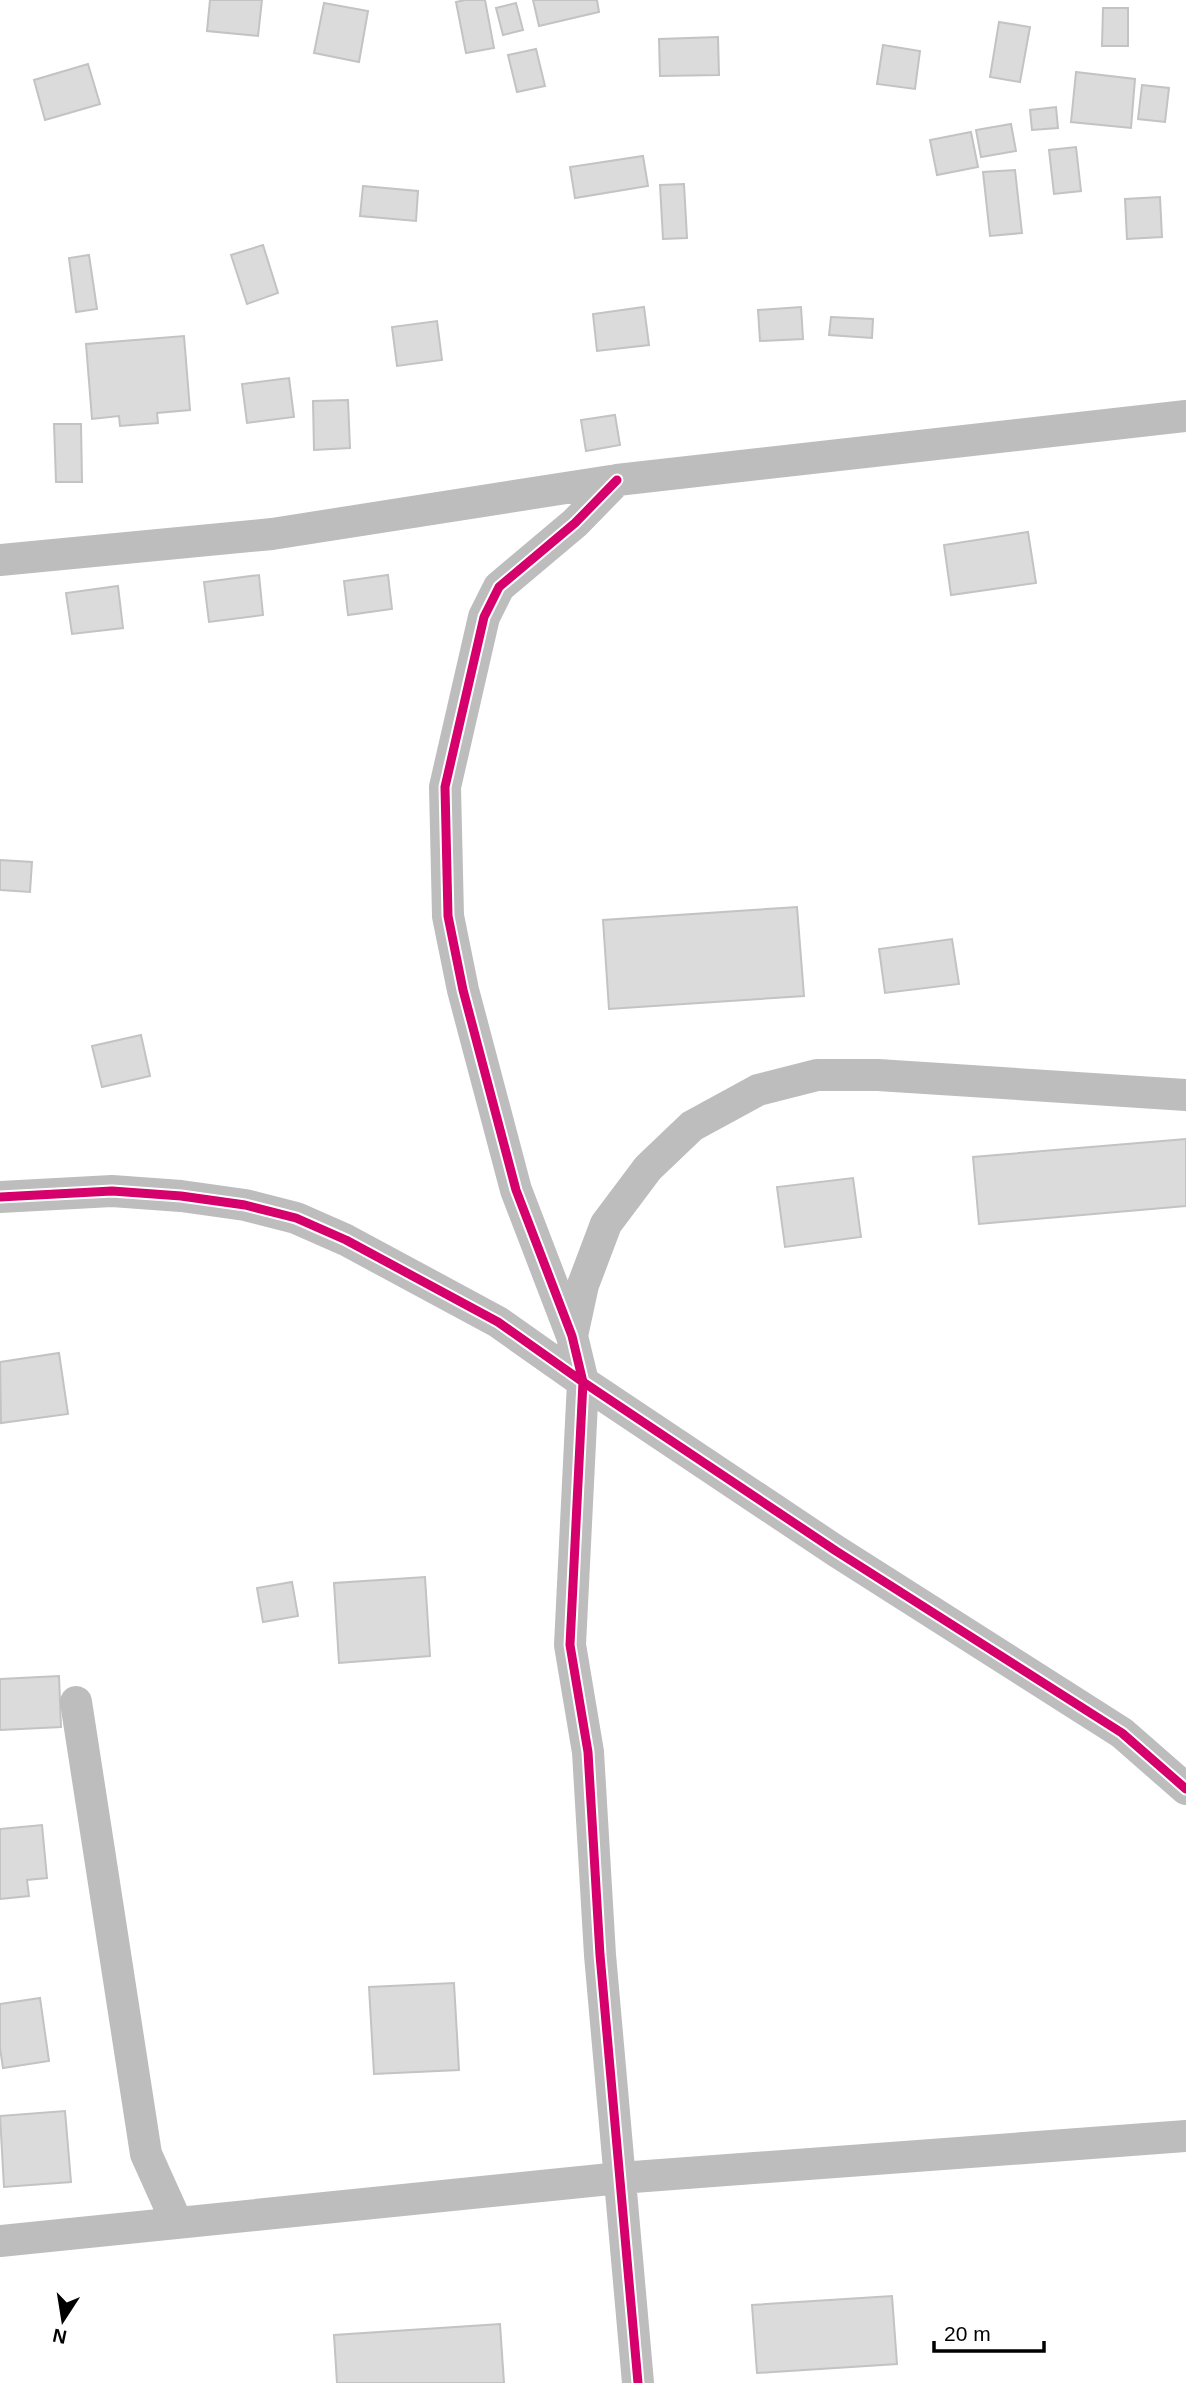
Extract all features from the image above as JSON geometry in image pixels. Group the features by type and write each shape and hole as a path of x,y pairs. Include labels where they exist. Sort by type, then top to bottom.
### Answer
{"street":[{"path":"0,560 272,534 617,480 1186,416"},
{"path":"617,480 575,523 499,587 484,617 445,787 449,916 463,990 516,1189 572,1336 583,1382 570,1645 588,1752 600,1955 638,2383"},
{"path":"572,1336 583,1285 606,1224 648,1168 692,1126 758,1090 817,1075 878,1075 1186,1095"},
{"path":"0,1197 112,1191 181,1196 245,1205 296,1218 346,1240 498,1322 836,1551 1122,1733 1186,1788"},
{"path":"76,1702 146,2154 177,2223"},
{"path":"0,2241 620,2178 1186,2136"}],"building":[{"path":"210,0 262,0 258,36 207,31"},
{"path":"485,0 494,48 466,53 456,2"},
{"path":"533,0 597,0 599,12 539,26"},
{"path":"324,3 368,11 359,62 314,53"},
{"path":"516,3 523,30 503,35 496,8"},
{"path":"1103,8 1128,8 1128,46 1102,46"},
{"path":"999,22 1030,27 1020,82 990,77"},
{"path":"718,37 719,75 660,76 659,39"},
{"path":"883,45 920,51 915,89 877,84"},
{"path":"536,49 545,86 517,92 508,55"},
{"path":"88,64 100,104 45,120 34,80"},
{"path":"1076,72 1135,79 1131,128 1071,122"},
{"path":"1142,85 1169,88 1165,122 1138,119"},
{"path":"1056,107 1058,128 1032,130 1030,110"},
{"path":"1011,124 1016,151 981,157 976,130"},
{"path":"971,132 978,167 937,175 930,140"},
{"path":"1076,147 1081,191 1054,194 1049,150"},
{"path":"643,156 648,186 575,198 570,167"},
{"path":"1015,170 1022,233 990,236 983,172"},
{"path":"684,184 687,238 663,239 660,185"},
{"path":"363,186 418,191 416,221 360,216"},
{"path":"1160,197 1162,237 1127,239 1125,199"},
{"path":"263,245 278,293 247,304 231,255"},
{"path":"89,255 97,309 76,312 69,258"},
{"path":"644,307 649,345 597,351 593,314"},
{"path":"801,307 803,339 760,341 758,310"},
{"path":"831,317 873,319 872,338 829,335"},
{"path":"437,321 442,360 397,366 392,327"},
{"path":"184,336 190,410 157,413 158,423 120,426 119,416 92,419 86,344"},
{"path":"289,378 294,417 247,423 242,384"},
{"path":"348,400 350,448 314,450 313,401"},
{"path":"615,415 620,445 586,451 581,420"},
{"path":"54,424 81,424 82,482 56,482"},
{"path":"1028,532 1036,583 951,595 944,545"},
{"path":"259,575 263,615 209,622 204,582"},
{"path":"388,575 392,609 348,615 344,581"},
{"path":"118,586 123,628 72,634 66,593"},
{"path":"0,860 32,862 30,892 0,890"},
{"path":"797,907 804,996 609,1009 603,920"},
{"path":"952,939 959,984 885,993 879,949"},
{"path":"141,1035 150,1076 102,1087 92,1046"},
{"path":"1186,1139 1186,1206 979,1224 973,1157"},
{"path":"853,1178 861,1237 785,1247 777,1187"},
{"path":"59,1353 68,1414 1,1423 0,1362"},
{"path":"425,1577 430,1656 339,1663 334,1583"},
{"path":"292,1582 298,1616 263,1622 257,1588"},
{"path":"59,1676 61,1727 0,1730 0,1679"},
{"path":"42,1825 47,1878 27,1880 29,1896 0,1899 0,1829"},
{"path":"454,1983 459,2070 374,2074 369,1987"},
{"path":"40,1998 49,2061 3,2068 0,2004"},
{"path":"65,2111 71,2182 4,2187 0,2116"},
{"path":"892,2296 897,2364 757,2373 752,2305"},
{"path":"500,2324 504,2383 337,2383 334,2335"}],"cycle path":[{"path":"617,480 575,523 499,587 484,617 445,787 448,916 463,990 516,1190 572,1336 583,1382 570,1645 588,1752 600,1955 638,2383"},
{"path":"0,1197 112,1191 181,1196 245,1205 296,1218 346,1240 498,1322 836,1551 1122,1733 1186,1789"}]}
